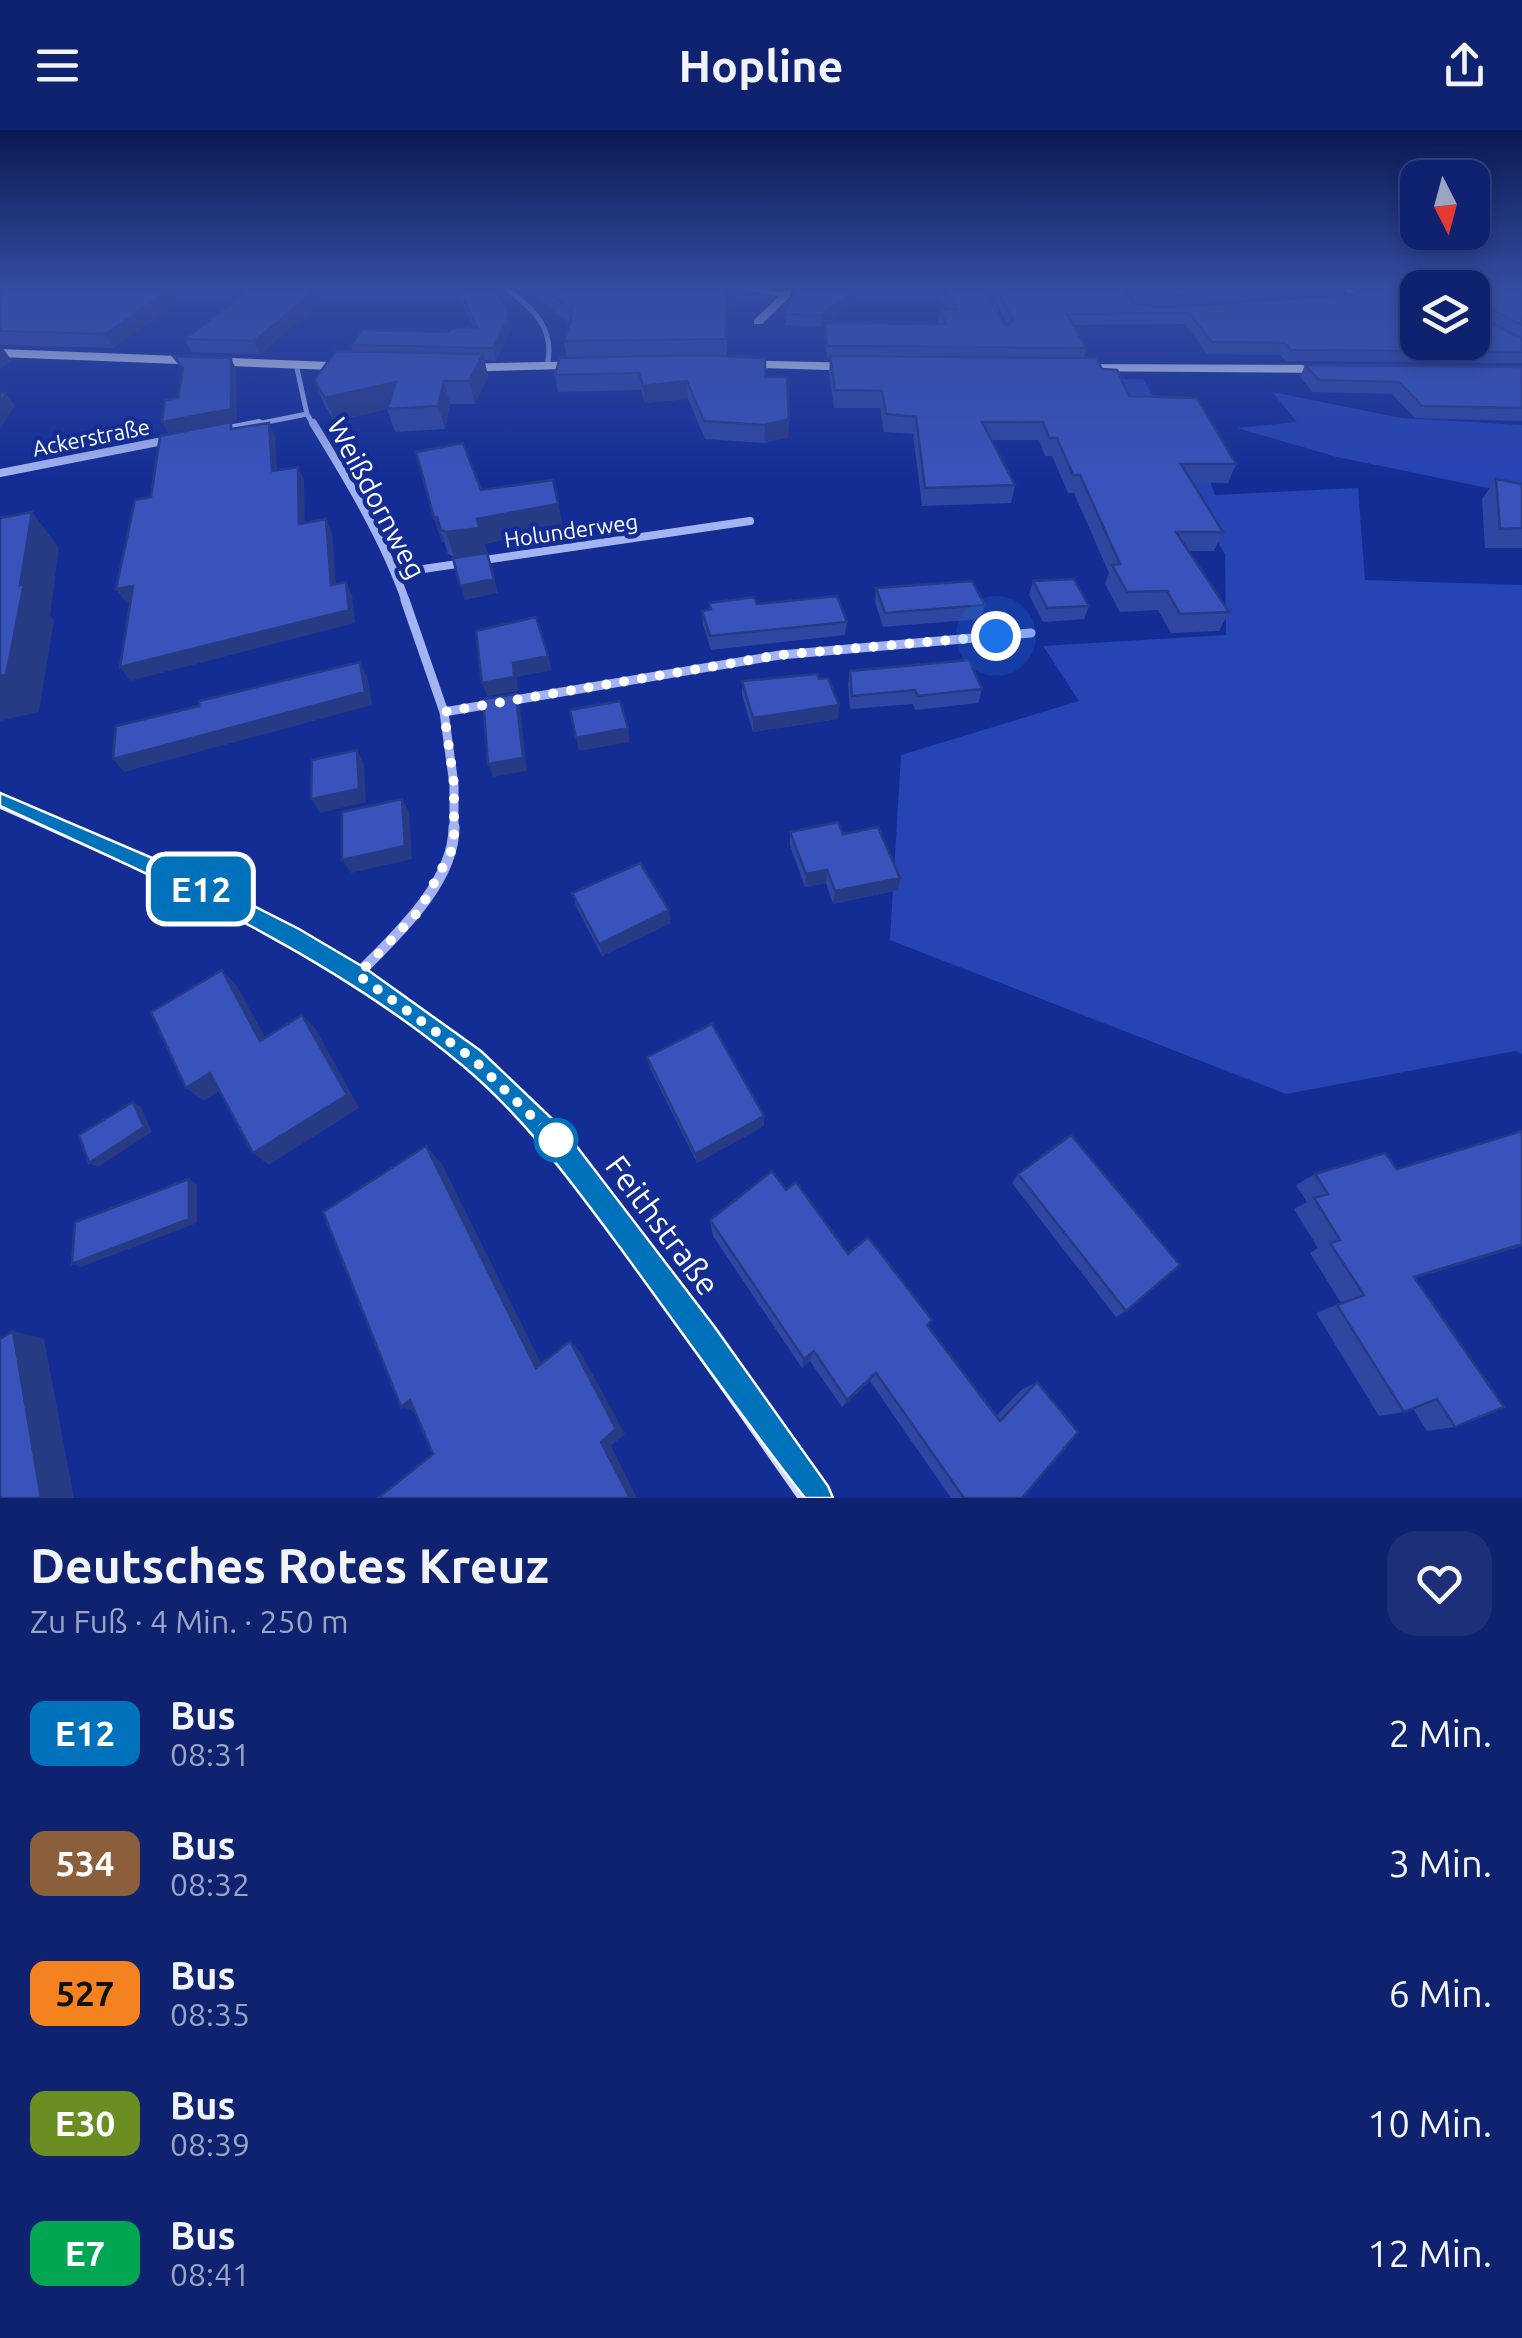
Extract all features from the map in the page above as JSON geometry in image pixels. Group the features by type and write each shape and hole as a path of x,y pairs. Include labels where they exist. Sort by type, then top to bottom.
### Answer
{"main road":[{"path":"0,352 378,367"},
{"path":"718,364 881,367"},
{"path":"428,368 602,365"},
{"path":"1052,368 1349,369"},
{"name":"Feithstraße","path":"0,800 192,884 358,975 473,1059 556,1140 704,1337 816,1498"}],"street":[{"path":"547,366 551,351"},
{"name":"Weißdornweg","path":"296,364 307,414 350,483 396,573 444,712 454,784 454,846 419,911 358,975"},
{"path":"212,432 307,414"},
{"name":"Ackerstraße","path":"0,473 173,439"},
{"name":"Holunderweg","path":"396,573 750,521"},
{"path":"444,712 780,655 1031,633"}],"shaded area":[{"path":"1120,379 1143,379 1174,431 1200,455 1215,495 1358,488 1365,580 1522,585 1522,1054 1515,1051 1286,1094 890,940 901,755 1079,701 1043,646 1226,635 1225,554"},
{"path":"1272,392 1401,418 1522,425 1522,495 1337,457 1237,428 1297,422"}],"building":[{"path":"336,351 483,354 469,381 444,381 438,406 387,409 396,382 325,398 314,380"},
{"path":"173,356 231,358 231,409 162,422 165,400 178,398 183,368"},
{"path":"830,356 1096,358 1102,369 1117,370 1129,396 1197,398 1236,464 1181,464 1223,532 1176,532 1229,612 1180,614 1167,591 1127,592 1112,565 1120,564 1080,475 1073,475 1057,438 1049,438 1043,422 982,422 1015,485 925,488 916,417 886,414 882,391 835,390"},
{"path":"560,358 765,358 765,377 787,377 789,419 765,425 704,421 687,381 643,386 639,373 555,375"},
{"path":"1305,365 1522,367 1522,408 1422,406 1399,382 1319,380"},
{"path":"231,422 231,429 269,423 272,471 298,467 299,524 326,519 331,585 346,582 349,610 120,667 133,586 116,589 135,500 151,497 160,436"},
{"path":"463,443 481,490 553,480 558,504 477,519 480,528 441,530 437,517 434,518 416,452"},
{"path":"1496,479 1522,484 1522,528 1500,529"},
{"path":"32,512 20,585 24,584 6,675 0,676 0,518"},
{"path":"487,553 494,579 460,586 453,558"},
{"path":"1074,579 1089,606 1047,608 1033,581"},
{"path":"972,581 985,605 885,613 876,588"},
{"path":"837,596 847,622 710,636 702,611 711,609 709,603 754,597 757,604"},
{"path":"536,617 548,656 513,663 514,677 482,683 476,631"},
{"path":"969,660 982,689 918,696 915,690 852,696 850,671"},
{"path":"360,662 365,692 113,759 116,726 199,706 199,701"},
{"path":"817,674 819,679 828,678 839,705 753,718 742,681"},
{"path":"516,694 523,758 488,764 483,699"},
{"path":"620,701 628,728 576,738 570,710"},
{"path":"357,750 359,789 311,799 312,760"},
{"path":"402,799 405,846 342,860 342,812"},
{"path":"838,822 843,834 878,827 900,878 835,891 827,870 806,874 790,832"},
{"path":"640,863 669,910 599,944 572,893"},
{"path":"222,970 260,1041 302,1015 347,1095 253,1153 210,1073 186,1088 151,1012"},
{"path":"712,1024 764,1116 695,1154 647,1057"},
{"path":"133,1102 144,1127 89,1163 79,1135"},
{"path":"1522,1131 1522,1244 1414,1277 1504,1407 1455,1427 1437,1399 1404,1412 1337,1305 1364,1295 1330,1243 1340,1240 1314,1198 1328,1194 1315,1174 1385,1153 1397,1169"},
{"path":"1071,1135 1180,1265 1126,1311 1018,1174"},
{"path":"426,1146 536,1368 570,1341 616,1429 601,1442 630,1498 378,1498 433,1454 410,1400 401,1407 323,1212"},
{"path":"772,1171 786,1190 796,1182 848,1254 868,1237 932,1320 927,1325 1000,1421 1037,1382 1078,1432 1022,1498 964,1498 876,1373 847,1400 814,1351 804,1359 710,1220"},
{"path":"189,1179 189,1219 72,1264 75,1222"},
{"path":"13,1331 41,1498 0,1498 0,1339"}],"bus line":[{"name":"E12","path":"0,801 192,884 291,935 358,975 473,1059 556,1140 704,1337 817,1498"}],"route":[{"path":"556,1140 473,1059 358,975 419,911 454,846 454,784 444,712 780,655 996,636"}]}
